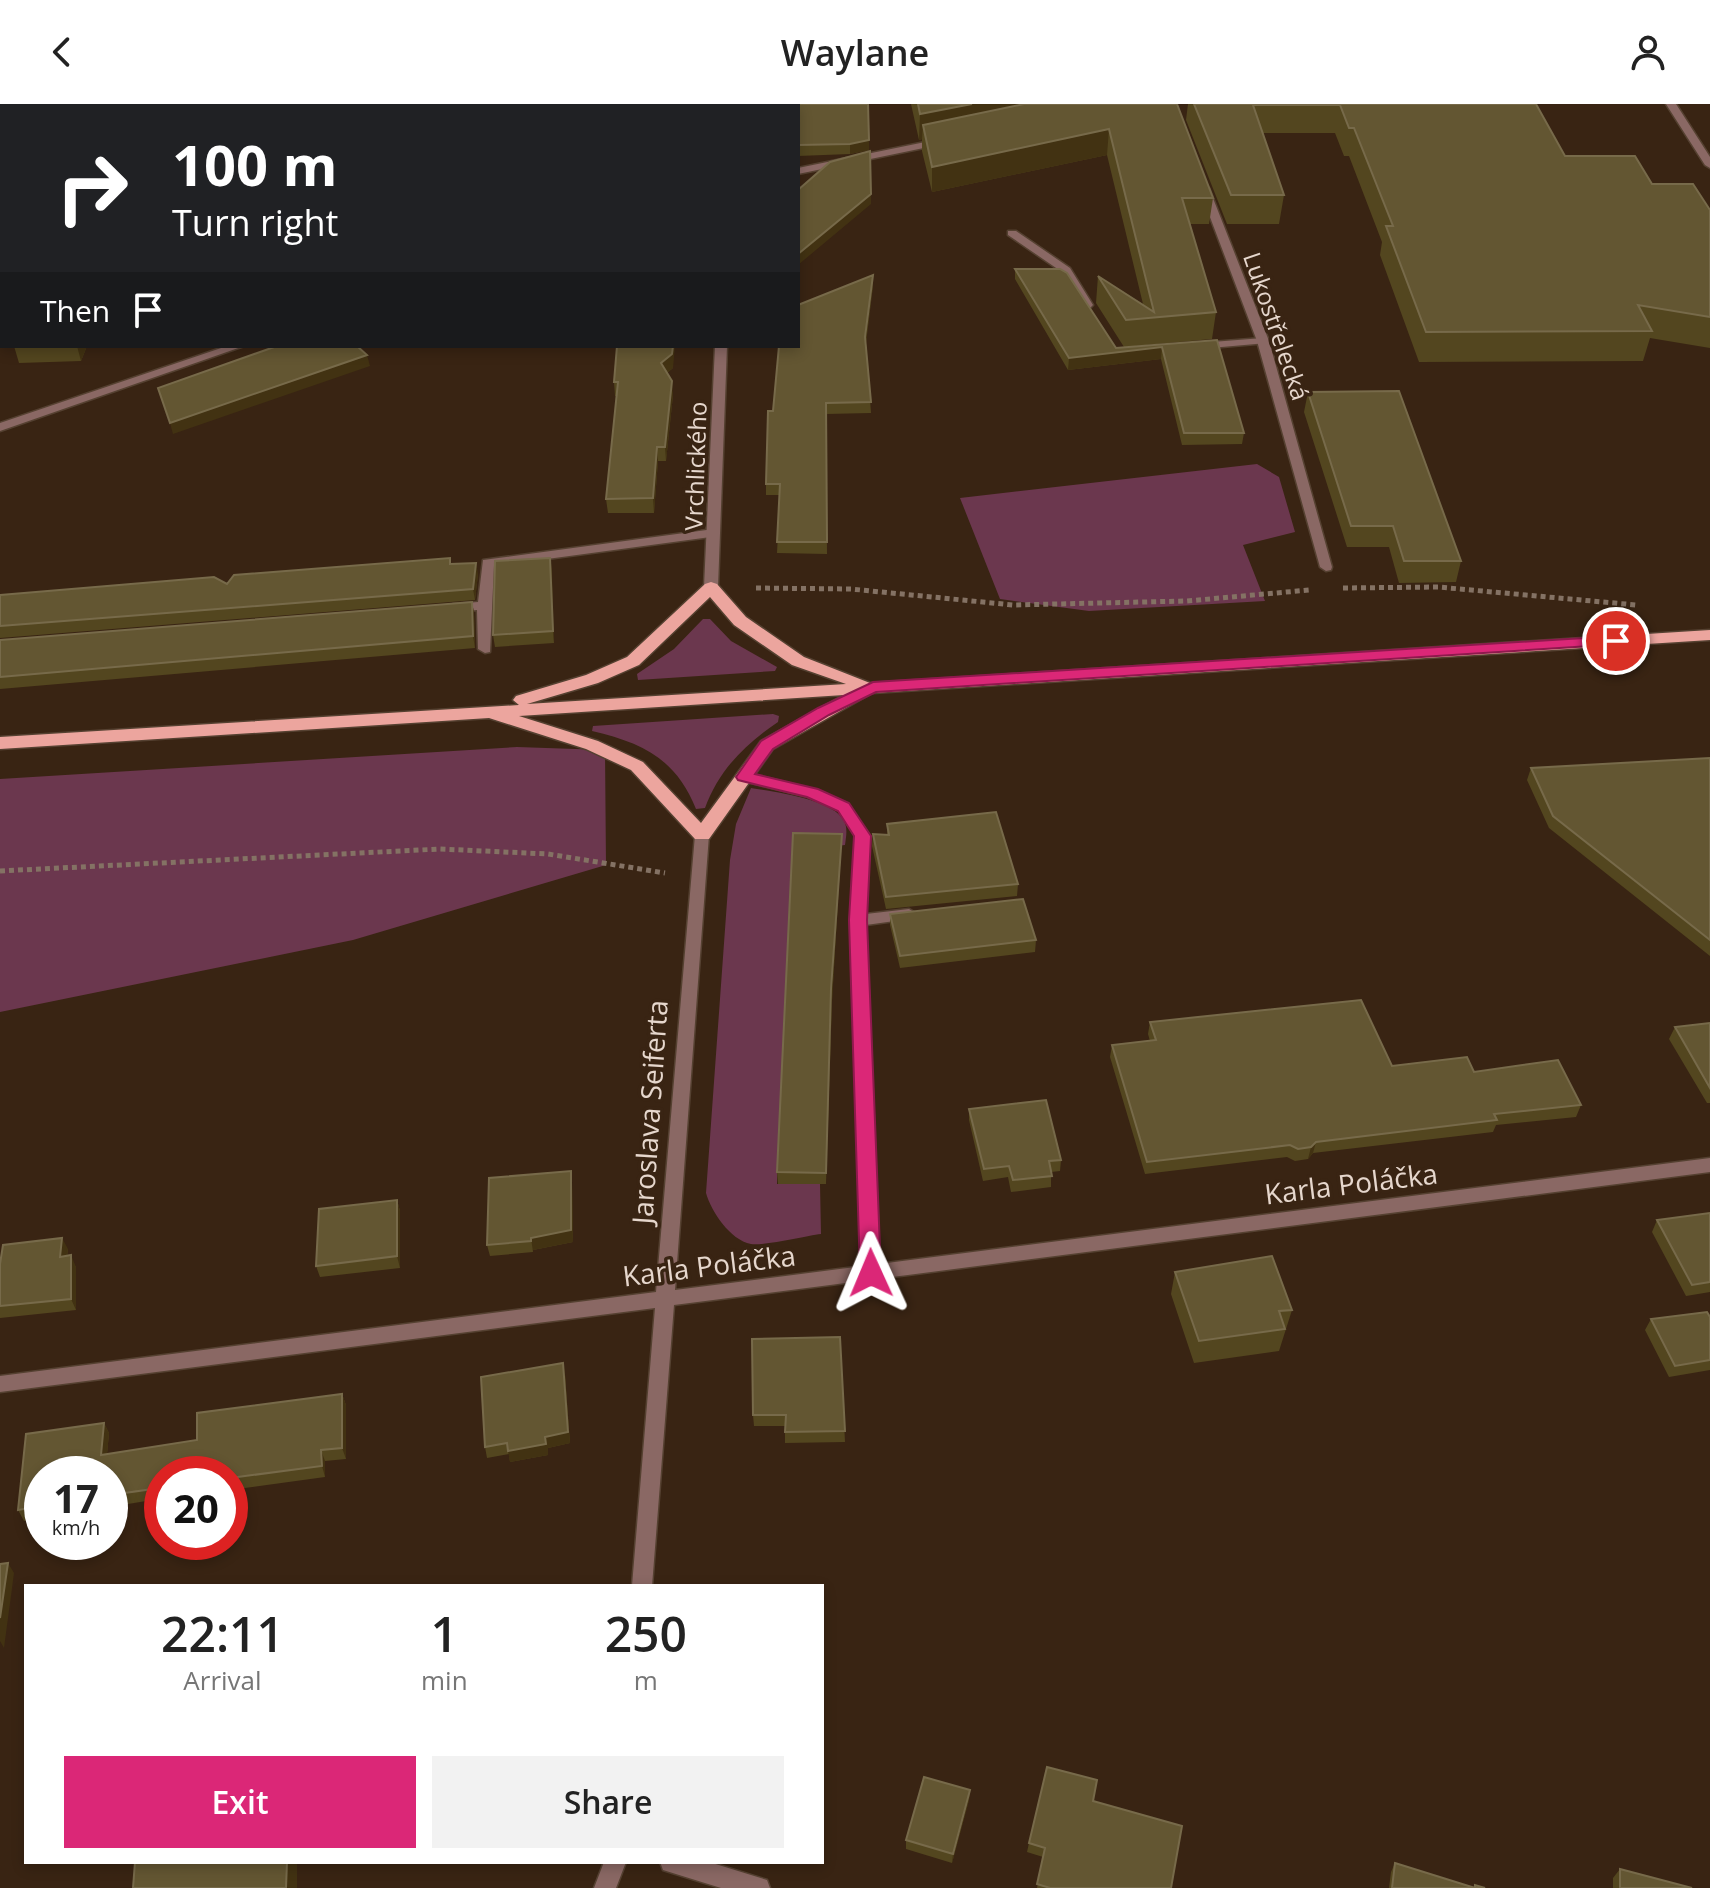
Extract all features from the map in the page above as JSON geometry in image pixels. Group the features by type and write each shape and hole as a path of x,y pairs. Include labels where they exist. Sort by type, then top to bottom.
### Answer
{"main road":[{"path":"484,711 592,679 633,661 711,587 740,621 798,661 873,687"},
{"path":"0,743 1710,635"},
{"path":"484,711 592,745 637,766 702,835 767,745 824,711 873,687"}],"street":[{"path":"1671,104 1710,165"},
{"path":"800,171 952,139"},
{"name":"Lukostřelecká","path":"1200,178 1263,341 1326,567"},
{"path":"1012,233 1066,270 1090,310"},
{"path":"1191,347 1263,341"},
{"path":"0,427 232,348"},
{"name":"Vrchlického","path":"711,587 721,348"},
{"path":"485,649 484,606 488,563 714,533"},
{"path":"437,610 484,606"},
{"path":"744,777 812,793 843,807 863,836 858,920 871,1273"},
{"name":"Jaroslava Seiferta","path":"642,1584 702,835"},
{"path":"858,920 933,912"},
{"name":"Karla Poláčka","path":"0,1384 1710,1165"},
{"path":"605,1888 614,1864"},
{"path":"678,1864 759,1888"}],"path":[{"path":"711,587 851,589 1013,605 1187,601 1318,590"},
{"path":"1332,589 1438,587 1638,605"},
{"path":"0,871 440,849 548,854 698,879"}],"shaded area":[{"path":"1257,464 1279,477 1295,532 1243,545 1265,601 1089,611 1000,599 960,498"},
{"path":"703,619 710,619 731,641 777,667 775,671 638,680 637,674 674,649"},
{"path":"779,716 778,722 734,759 705,808 696,809 678,777 656,756 627,741 592,731 593,726"},
{"path":"517,747 605,750 606,865 353,940 0,1012 0,779"},
{"path":"751,788 802,798 828,807 838,813 846,830 845,845 836,846 777,1164 777,1184 820,1184 821,1234 757,1244 743,1241 729,1231 712,1208 706,1193 730,860 736,824"}],"building":[{"path":"800,104 868,104 869,140 850,144 800,145"},
{"path":"918,104 972,104 920,114"},
{"path":"1024,104 1177,104 1213,198 1182,198 1216,312 1126,320 1098,276 1154,312 1109,129 932,167 923,125"},
{"path":"1194,104 1536,104 1565,156 1635,156 1652,184 1693,184 1710,210 1710,317 1638,305 1652,331 1426,332 1386,226 1393,226 1354,128 1349,128 1340,105 1253,105 1284,195 1231,195"},
{"path":"870,151 871,194 800,252 800,188 830,162"},
{"path":"1015,269 1060,269 1067,273 1116,348 1217,340 1244,433 1184,433 1162,347 1069,358"},
{"path":"873,275 865,337 871,402 826,403 827,542 777,542 780,484 766,484 768,411 773,411 779,348 800,348 800,304"},
{"path":"271,348 359,348 367,355 170,423 158,388"},
{"path":"617,348 673,348 672,354 661,363 672,381 665,447 657,447 653,498 606,499 618,382 614,382"},
{"path":"1399,391 1461,561 1404,561 1393,526 1351,526 1308,392"},
{"path":"450,558 450,564 476,563 473,589 0,626 0,595 214,577 227,584 234,575"},
{"path":"550,558 553,631 493,635 495,561"},
{"path":"472,602 473,636 0,677 0,640"},
{"path":"1710,758 1710,940 1553,816 1531,768"},
{"path":"996,812 1018,884 886,897 873,834 889,835 887,824"},
{"path":"793,833 842,834 831,989 826,1173 777,1172"},
{"path":"1023,899 1036,940 900,956 890,914"},
{"path":"1361,1000 1392,1066 1467,1057 1474,1072 1558,1060 1581,1105 1494,1114 1497,1120 1316,1142 1311,1147 1298,1149 1290,1145 1147,1162 1112,1045 1156,1040 1150,1022"},
{"path":"1710,1023 1710,1088 1675,1027"},
{"path":"1046,1100 1061,1160 1049,1161 1052,1176 1013,1180 1009,1166 984,1169 969,1109"},
{"path":"571,1171 571,1230 531,1238 531,1241 487,1245 489,1178"},
{"path":"397,1200 397,1256 316,1266 319,1209"},
{"path":"1710,1213 1710,1282 1692,1285 1657,1220"},
{"path":"62,1238 60,1257 71,1255 71,1299 0,1306 3,1245"},
{"path":"1272,1256 1292,1310 1279,1311 1285,1329 1199,1341 1175,1272"},
{"path":"1707,1312 1710,1317 1710,1360 1675,1366 1651,1319"},
{"path":"840,1337 845,1431 785,1432 786,1415 753,1415 752,1339"},
{"path":"563,1363 568,1432 545,1437 546,1444 508,1451 507,1443 485,1447 481,1377"},
{"path":"342,1394 342,1448 321,1450 322,1466 248,1476 248,1456 144,1456 144,1490 128,1492 128,1456 24,1456 24,1509 18,1510 26,1434 104,1423 101,1455 197,1440 197,1413"},
{"path":"8,1563 0,1618 0,1564"},
{"path":"1047,1767 1097,1780 1093,1801 1182,1826 1171,1888 1050,1888 1037,1884 1045,1848 1029,1843"},
{"path":"924,1777 970,1790 953,1854 906,1840"},
{"path":"1395,1863 1475,1888 1392,1888"},
{"path":"135,1864 287,1864 286,1888 133,1888"},
{"path":"1620,1869 1692,1888 1620,1888"}],"route":[{"path":"871,1273 858,920 863,836 843,807 812,793 744,777 767,745 824,711 873,687 1616,641"}]}
